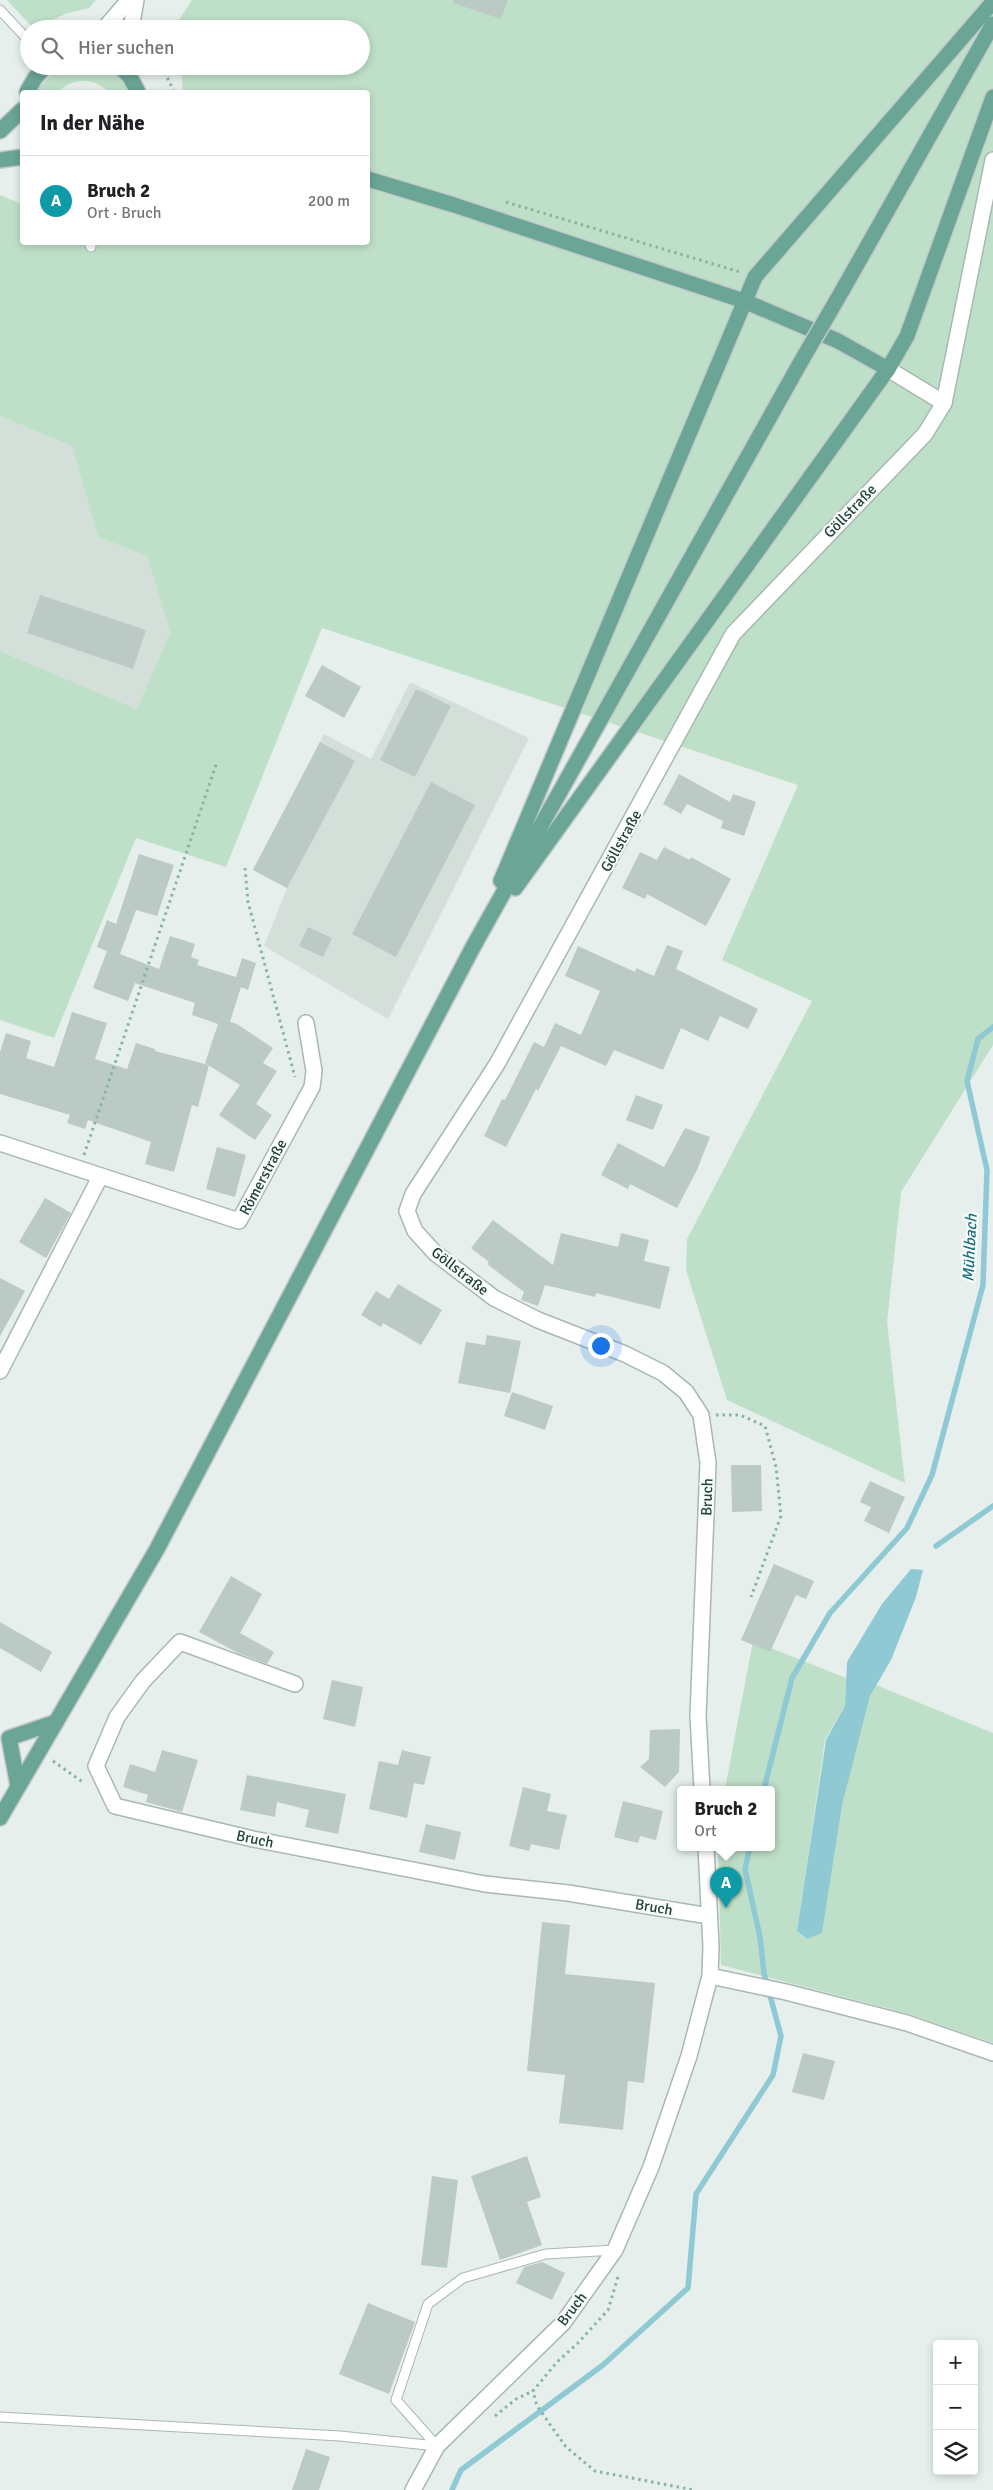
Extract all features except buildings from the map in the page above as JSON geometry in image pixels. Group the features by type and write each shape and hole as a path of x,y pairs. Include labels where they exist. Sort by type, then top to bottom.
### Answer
{"main road":[{"path":"473,947 755,277 993,2"},
{"path":"0,1818 158,1549 473,947 799,365 993,24"},
{"path":"28,90 38,75"},
{"path":"131,75 137,90"},
{"path":"473,947 888,369 907,336 993,97"},
{"path":"0,131 20,112"},
{"path":"0,160 20,157"},
{"path":"370,180 464,208 744,301 838,341 888,369"},
{"path":"18,1786 4,1736 56,1722"}],"street":[{"path":"112,20 129,0"},
{"path":"132,20 136,0"},
{"name":"Göllstraße","path":"701,1415 686,1392 663,1373 625,1354 538,1320 494,1298 434,1254 415,1232 407,1211 413,1194 497,1064 733,634 925,434 944,403 993,160"},
{"path":"888,369 944,403"},
{"name":"Römerstraße","path":"0,1143 239,1221 312,1087 314,1072 306,1023"},
{"path":"0,1371 100,1177"},
{"name":"Bruch","path":"701,1415 708,1463 698,1716 702,1786"},
{"name":"Bruch","path":"295,1684 180,1642 142,1681 117,1717 96,1766 115,1806 253,1839 485,1884 568,1892 709,1916"},
{"name":"Bruch","path":"413,2490 436,2446 563,2323 615,2250 651,2167 688,2056 710,1976 706,1851"},
{"path":"710,1976 786,1992 907,2023 993,2053"}],"lane":[{"path":"0,10 20,32"},
{"path":"436,2446 396,2400 428,2304 463,2278 546,2254 615,2250"},
{"path":"0,2417 232,2432 340,2436 436,2446"}],"path":[{"path":"166,75 173,90"},
{"path":"501,201 755,277"},
{"path":"79,1170 217,762"},
{"path":"245,868 248,902 303,1104"},
{"path":"701,1415 740,1415 765,1426 776,1467 781,1516 751,1597"},
{"path":"39,1751 91,1788"},
{"path":"615,2250 618,2276 608,2310 533,2391 537,2406 566,2447 595,2471 694,2490"}],"shaded area":[{"path":"0,416 72,446 98,537 147,556 170,632 137,709 0,651"},
{"path":"410,682 529,738 388,1019 264,946 287,888 253,870 324,734 371,759"}],"green space":[{"path":"7,0 96,0 89,8 65,14 53,20 26,20"},
{"path":"192,0 993,0 993,1045 901,1192 887,1322 905,1483 727,1400 686,1270 687,1239 812,1001 722,960 798,785 322,628 226,867 136,838 54,1038 0,1020 0,651 137,709 170,632 147,556 98,537 72,446 0,416 0,195 20,203 20,245 370,245 370,90 183,90 182,75 370,75 370,20 179,20"},
{"path":"52,75 116,75 128,90 106,90 90,81 77,81 60,90 38,90"},
{"path":"753,1641 846,1678 845,1706 825,1740 797,1931 806,1939 822,1933 841,1805 870,1696 876,1685 993,1733 993,2043 910,2014 721,1965 718,1851 775,1851 775,1786 726,1786"}],"water":[{"path":"911,1569 923,1570 916,1597 891,1660 870,1696 842,1805 822,1933 807,1939 797,1931 826,1740 845,1706 847,1662 882,1604"}],"waterway":[{"name":"Mühlbach","path":"765,1786 792,1678 830,1613 907,1528 932,1475 983,1285 987,1170 967,1081 978,1039 993,1027"},
{"path":"936,1546 993,1506"},
{"path":"452,2490 461,2470 603,2365 688,2288 696,2194 773,2075 781,2036 764,1973 760,1937 745,1869 749,1851"}],"place":[{"name":"Bruch 2","path":"726,1908"}]}
